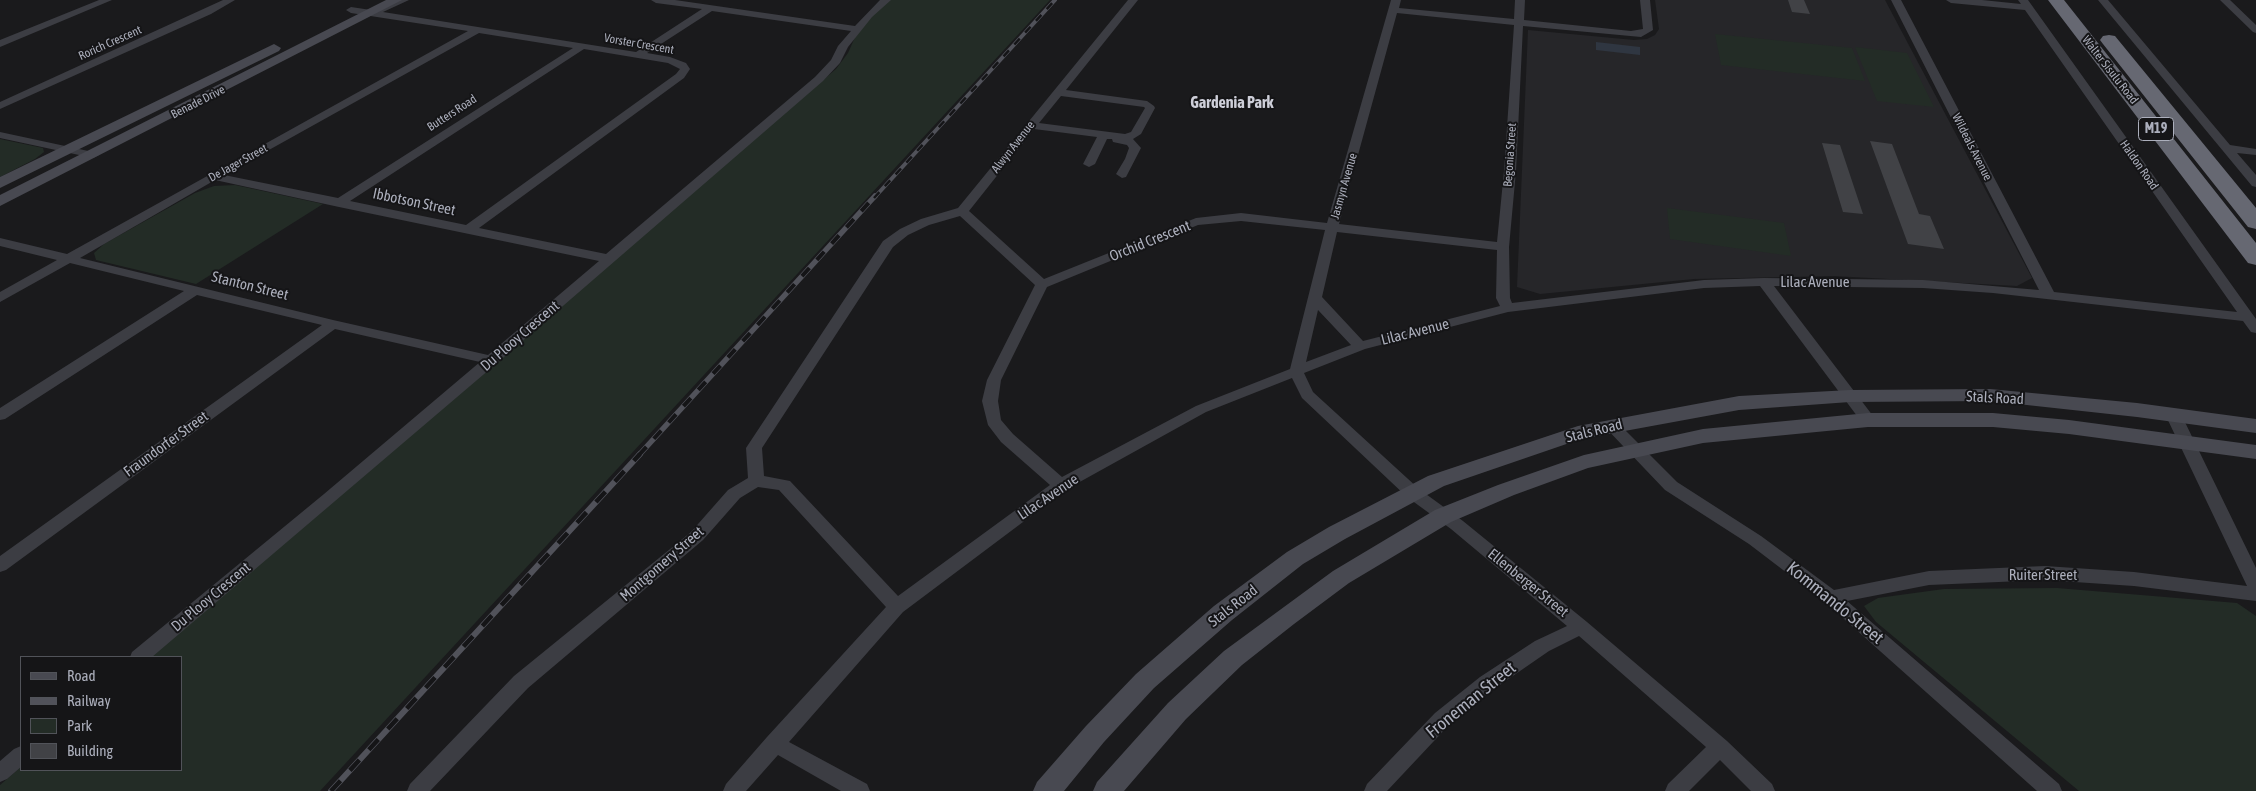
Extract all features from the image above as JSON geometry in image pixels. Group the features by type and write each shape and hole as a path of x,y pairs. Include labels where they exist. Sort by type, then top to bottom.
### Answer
{"highway":[{"name":"Walter Sisulu Road","path":"2056,0 2256,258"},
{"name":"Walter Sisulu Road","path":"2077,0 2256,222"}],"street":[{"path":"0,44 107,0"},
{"name":"Rorich Crescent","path":"0,106 215,9 230,0"},
{"name":"Benade Drive","path":"0,183 351,10 372,7 396,0"},
{"path":"372,7 404,0"},
{"path":"656,0 858,29"},
{"name":"Du Plooy Crescent","path":"139,656 492,360 829,70 840,55 843,46 869,15 886,0"},
{"name":"Alwyn Avenue","path":"962,211 1133,0"},
{"name":"Begonia Street","path":"1508,308 1503,298 1503,247 1510,171 1520,0"},
{"path":"1395,5 1518,23 1642,34 1648,30 1645,0"},
{"name":"Wildeals Avenue","path":"1896,0 2048,294"},
{"path":"1951,0 2025,3"},
{"path":"2103,0 2256,183"},
{"path":"2225,0 2256,30"},
{"name":"Haldon Road","path":"2025,3 2251,323"},
{"name":"Jasmyn Avenue","path":"1296,372 1332,228 1395,5"},
{"name":"Benade Drive","path":"0,202 93,155 372,7"},
{"name":"Vorster Crescent","path":"372,7 477,30 638,55 677,63 685,69 684,73 469,230"},
{"path":"638,55 710,8"},
{"path":"814,22 834,33 842,41 843,46"},
{"name":"De Jager Street","path":"0,298 213,176 477,30"},
{"name":"Butters Road","path":"339,202 581,47"},
{"path":"1029,126 1126,138 1135,134 1150,108 1147,104 1057,92"},
{"path":"1029,126 1134,144 1132,159 1122,174"},
{"path":"0,135 93,155"},
{"path":"1089,164 1102,138"},
{"path":"2227,148 2256,152"},
{"name":"Ibbotson Street","path":"213,176 609,259"},
{"path":"897,607 784,485 756,481 754,448 888,244 904,232 925,222 962,211 1042,284 994,380 990,401 993,421 1007,438 1061,485"},
{"name":"Orchid Crescent","path":"1042,284 1182,227 1209,220 1241,217 1503,247"},
{"name":"Stanton Street","path":"0,242 333,324 492,360"},
{"path":"1764,282 1868,420"},
{"name":"Lilac Avenue","path":"733,791 897,607 1061,485 1201,409 1360,346 1508,308 1643,290 1764,282 1923,284 2048,294 2251,323"},
{"path":"0,414 197,290"},
{"path":"1314,297 1360,346"},
{"name":"Fraundorfer Street","path":"0,565 333,324"},
{"name":"Ellenberger Street","path":"1296,372 1307,395 1413,493 1457,525 1581,626 1720,747 1765,791"},
{"name":"Stals Road","path":"1048,791 1095,734 1145,682 1223,612 1295,558 1436,482 1578,433 1611,425 1739,403 1850,396 1990,396 2173,414 2256,426"},
{"path":"2173,414 2256,586"},
{"name":"Stals Road","path":"1107,791 1177,712 1233,658 1284,617 1341,577 1443,516 1506,490 1584,462 1703,436 1868,420 1993,420 2187,441 2256,452"},
{"name":"Kommando Street","path":"1611,425 1671,486 1755,540 1831,597 2052,791"},
{"name":"Montgomery Street","path":"417,791 521,682 697,536 734,494 756,481"},
{"name":"Ruiter Street","path":"1831,597 1929,578 2044,573 2134,579 2256,594"},
{"name":"Froneman Street","path":"1374,791 1442,719 1487,683 1542,646 1581,626"},
{"path":"774,743 860,791"},
{"path":"1675,791 1720,747"},
{"path":"0,773 20,756"}],"shaded area":[{"path":"1655,0 1885,0 2032,278 2017,286 1834,276 1694,279 1540,294 1517,287 1528,30 1634,40 1647,39 1655,35 1659,29"},
{"path":"1596,42 1640,47 1640,55 1596,50"}],"green space":[{"path":"889,0 1050,0 320,791 0,791 0,785 20,768 20,771 182,771 182,656 151,656 836,69 848,53 860,26"},
{"path":"1715,34 1852,48 1865,81 1721,65"},
{"path":"1855,47 1907,53 1934,107 1877,101"},
{"path":"0,139 43,148 44,152 35,159 0,177"},
{"path":"235,185 323,204 196,284 96,260 94,253 104,244 195,193 214,186"},
{"path":"1667,208 1784,223 1791,256 1670,239"},
{"path":"2057,588 2237,603 2256,616 2256,791 2079,791 1876,622 1864,606 1878,598 1944,589"}],"building":[{"path":"1788,0 1804,0 1810,14 1792,12"},
{"path":"1870,141 1892,144 1919,214 1930,216 1944,249 1908,244"},
{"path":"1822,143 1840,145 1863,214 1843,212"}],"railway":[{"path":"874,198 1055,0"},
{"path":"639,455 875,196"},
{"path":"331,791 640,454"}],"district":[{"name":"Gardenia Park","path":"1232,103"}]}
